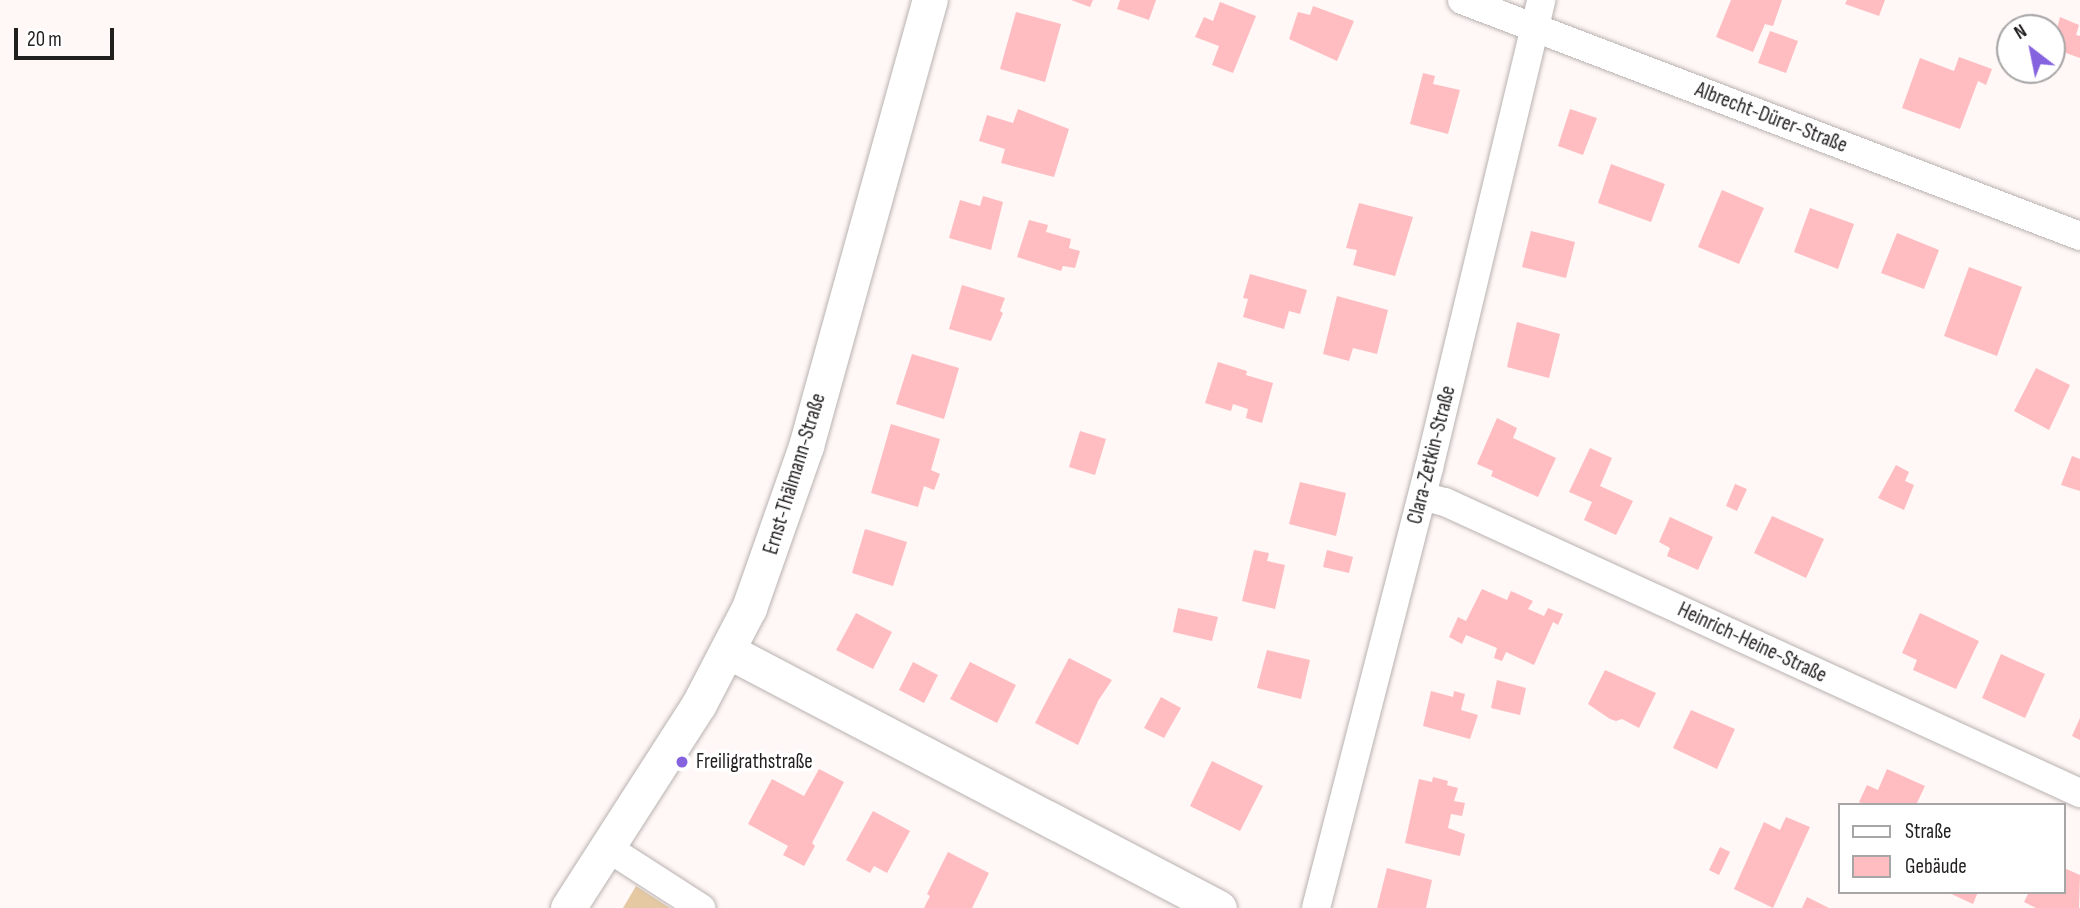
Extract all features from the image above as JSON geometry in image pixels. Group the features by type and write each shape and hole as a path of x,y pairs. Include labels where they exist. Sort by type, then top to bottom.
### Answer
{"street":[{"name":"Ernst-Thälmann-Straße","path":"568,908 608,848 728,651 766,564 802,457 930,0"},
{"name":"Albrecht-Dürer-Straße","path":"1462,0 1538,13 2080,236"},
{"name":"Clara-Zetkin-Straße","path":"1316,908 1422,496 1538,13"},
{"name":"Heinrich-Heine-Straße","path":"1422,496 1445,502 2080,793"},
{"path":"728,651 1219,908"},
{"path":"608,848 701,908"}],"shaded area":[{"path":"636,886 670,908 623,908"}],"building":[{"path":"1071,0 1093,0 1090,7"},
{"path":"1120,0 1156,0 1149,20 1117,9"},
{"path":"1731,0 1782,0 1773,26 1765,24 1753,52 1716,37"},
{"path":"1847,0 1885,0 1879,16 1845,4"},
{"path":"1220,2 1256,16 1233,73 1212,65 1219,46 1195,37 1204,17 1213,21"},
{"path":"1313,6 1354,21 1337,61 1289,39 1298,12 1310,15"},
{"path":"1016,12 1061,24 1045,82 1000,69"},
{"path":"2066,20 2079,25 2076,35 2080,36 2080,58 2066,53"},
{"path":"1770,31 1798,41 1786,73 1758,63"},
{"path":"1959,57 1992,69 1986,85 1978,81 1960,129 1902,108 1920,58 1954,71"},
{"path":"1423,73 1435,76 1433,84 1460,90 1448,134 1410,124"},
{"path":"1018,109 1069,129 1054,177 1001,163 1005,149 979,141 987,115 1013,123"},
{"path":"1570,109 1597,118 1583,155 1558,146"},
{"path":"1611,164 1665,184 1651,222 1598,203"},
{"path":"1722,190 1764,208 1739,264 1698,247"},
{"path":"983,196 1003,202 991,250 949,238 960,200 980,206"},
{"path":"1359,203 1413,217 1395,276 1353,265 1357,250 1346,248"},
{"path":"1810,208 1854,224 1838,269 1794,252"},
{"path":"1029,220 1048,225 1046,232 1071,239 1069,248 1080,251 1075,268 1063,266 1061,271 1017,257"},
{"path":"1531,231 1575,242 1566,278 1522,267"},
{"path":"1897,233 1939,250 1924,289 1881,273"},
{"path":"1969,267 2022,287 1997,356 1944,336"},
{"path":"1250,274 1307,290 1300,314 1289,311 1284,329 1243,317 1248,299 1243,298"},
{"path":"962,285 1005,298 1000,311 1003,313 991,341 949,329"},
{"path":"1337,296 1388,310 1377,354 1353,348 1349,361 1323,354"},
{"path":"1517,322 1560,334 1549,378 1507,367"},
{"path":"912,354 959,368 944,419 896,404"},
{"path":"1218,362 1247,371 1246,375 1273,383 1262,423 1246,418 1248,409 1233,404 1231,411 1205,403"},
{"path":"2036,368 2070,385 2049,430 2014,411"},
{"path":"1497,418 1517,428 1513,438 1556,458 1538,497 1491,476 1493,471 1477,464"},
{"path":"891,424 940,439 931,470 940,474 934,490 924,486 918,507 871,493"},
{"path":"1080,431 1106,439 1095,475 1069,467"},
{"path":"1590,448 1612,458 1600,486 1633,501 1616,535 1584,520 1592,502 1569,492"},
{"path":"2072,456 2080,459 2080,491 2061,485"},
{"path":"1896,465 1909,472 1905,481 1914,485 1904,510 1878,498"},
{"path":"1300,482 1346,493 1336,536 1289,524"},
{"path":"1735,484 1747,489 1737,511 1726,506"},
{"path":"1772,516 1824,539 1806,578 1754,553"},
{"path":"1670,517 1713,537 1698,570 1667,556 1670,548 1659,542"},
{"path":"865,529 907,542 893,586 852,573"},
{"path":"1254,550 1269,553 1267,561 1285,565 1275,609 1242,601"},
{"path":"1327,550 1353,557 1349,573 1323,567"},
{"path":"1482,589 1507,600 1511,591 1533,601 1528,609 1544,616 1548,608 1563,614 1558,625 1553,622 1534,665 1506,652 1502,661 1494,658 1497,648 1466,635 1462,644 1449,637 1458,617 1466,621"},
{"path":"1178,608 1218,617 1212,641 1173,632"},
{"path":"856,613 892,632 873,669 836,650"},
{"path":"1920,613 1979,641 1956,689 1913,670 1917,660 1902,653"},
{"path":"1267,650 1310,660 1301,699 1257,688"},
{"path":"2001,654 2045,674 2025,718 1982,698"},
{"path":"1069,658 1112,680 1098,701 1078,745 1035,723"},
{"path":"913,662 938,675 924,703 899,690"},
{"path":"970,662 1016,685 997,723 950,699"},
{"path":"1605,670 1656,693 1639,728 1622,719 1610,719 1588,704"},
{"path":"1497,680 1526,688 1520,715 1491,708"},
{"path":"1431,691 1453,697 1454,691 1465,694 1461,710 1478,715 1470,739 1423,726"},
{"path":"1161,697 1181,708 1164,738 1144,728"},
{"path":"1691,710 1735,729 1717,769 1673,748"},
{"path":"2080,718 2080,740 2072,736"},
{"path":"1212,761 1263,786 1240,831 1190,806"},
{"path":"819,769 844,782 812,843 815,846 804,866 783,855 788,846 748,824 772,779 804,796"},
{"path":"1887,769 1925,786 1917,803 1859,802 1867,785 1878,790"},
{"path":"1433,777 1448,781 1447,785 1458,788 1454,801 1465,803 1462,816 1451,814 1448,828 1465,834 1460,856 1405,843 1419,779 1432,782"},
{"path":"873,811 910,831 887,873 874,866 870,873 846,860"},
{"path":"1786,817 1810,827 1773,908 1734,889 1764,822 1780,830"},
{"path":"1720,847 1730,852 1719,875 1709,870"},
{"path":"948,852 989,873 972,908 924,908 930,896 927,894"},
{"path":"1387,868 1432,880 1426,908 1377,908"},
{"path":"2066,869 2080,875 2079,908 2036,908 2024,902 2028,894 2066,894"},
{"path":"1951,894 1977,894 1973,904"},
{"path":"1807,897 1829,908 1802,908"}],"place":[{"name":"Freiligrathstraße","path":"682,762"}]}
